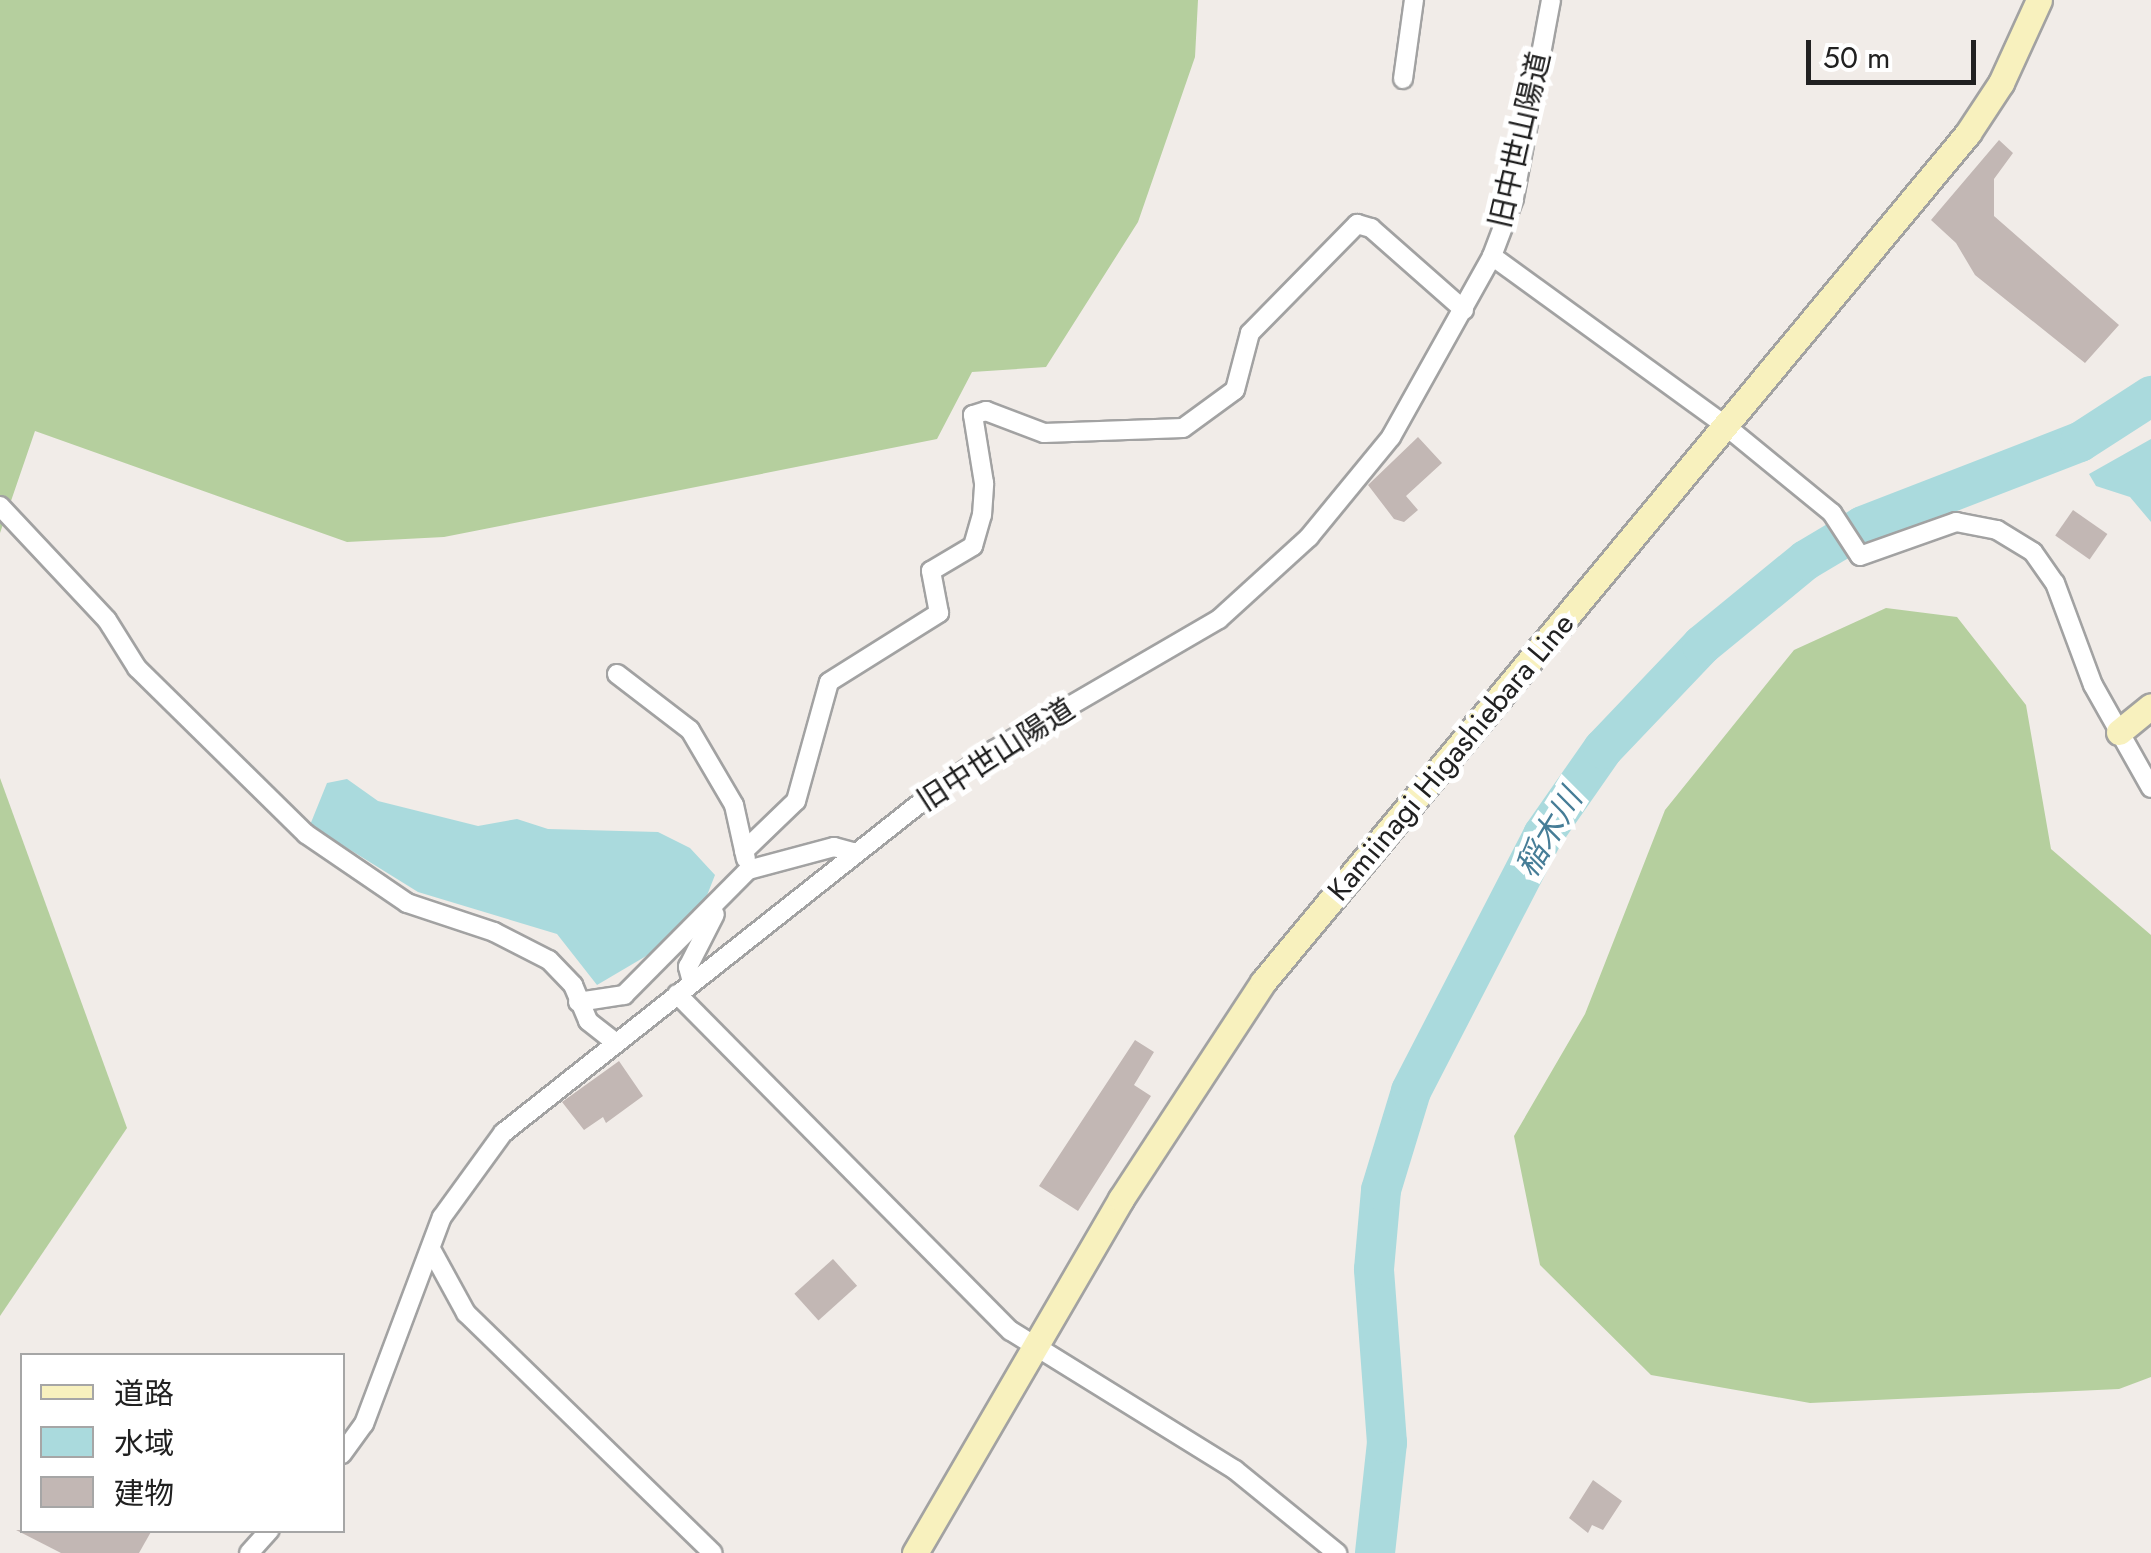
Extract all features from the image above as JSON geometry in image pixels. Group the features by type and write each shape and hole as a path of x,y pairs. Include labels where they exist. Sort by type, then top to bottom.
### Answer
{"main road":[{"name":"Kamiinagi Higashiebara Line","path":"915,1553 1121,1200 1263,982 1728,427 1968,133 2001,83 2039,0"},
{"path":"2119,732 2151,706"}],"street":[{"path":"1403,79 1414,0"},
{"name":"旧中世山陽道","path":"345,1450 364,1424 442,1217 504,1132 853,852 994,750 1220,619 1264,584 1391,437 1492,256 1514,198 1551,0"},
{"path":"692,982 688,967 718,904 746,860 796,801 829,682 939,612 930,572 973,546 982,516 984,483 973,416 986,411 1044,433 1182,428 1234,390 1250,334 1357,224 1371,228 1464,310"},
{"path":"1492,256 1728,427 1835,518 1860,556 1956,522 1998,530 2033,552 2055,583 2119,732 2151,788"},
{"path":"0,506 107,620 136,668 306,834 407,903 494,932 549,960 573,985 588,1021 614,1040"},
{"path":"618,674 690,730 734,805 746,860"},
{"path":"746,860 834,846 853,852"},
{"path":"578,1002 624,994 718,904"},
{"path":"676,994 1036,1350 1236,1470 1337,1553"},
{"path":"432,1251 466,1313 713,1553"},
{"path":"345,1429 364,1424"},
{"path":"249,1553 267,1533"}],"green space":[{"path":"0,0 1198,0 1195,57 1138,222 1046,367 972,372 937,439 444,537 347,542 35,431 0,533"},
{"path":"1886,608 1957,617 2026,705 2051,849 2151,935 2151,1377 2119,1389 1810,1403 1651,1375 1540,1265 1514,1136 1585,1014 1665,810 1794,650"},
{"path":"0,778 127,1128 0,1316"}],"water":[{"path":"2151,439 2151,522 2130,497 2096,486 2089,474"},
{"path":"347,779 378,801 478,826 517,819 548,829 658,832 690,848 715,875 706,898 653,952 597,985 557,934 418,892 310,825 327,783"}],"building":[{"path":"1999,140 2013,153 1994,179 1994,216 2119,325 2085,363 1975,275 1956,243 1931,220"},
{"path":"1418,437 1442,463 1406,496 1418,510 1404,522 1394,519 1368,485"},
{"path":"2073,510 2107,534 2090,559 2055,535"},
{"path":"1135,1040 1154,1052 1134,1085 1151,1096 1078,1211 1039,1186"},
{"path":"619,1061 643,1096 606,1123 603,1117 584,1130 562,1102"},
{"path":"833,1259 857,1286 818,1321 794,1294"},
{"path":"1593,1480 1622,1501 1603,1530 1592,1525 1588,1533 1569,1518"},
{"path":"22,1533 150,1533 139,1553 61,1553"}],"waterway":[{"name":"稲木川","path":"1375,1553 1387,1443 1374,1269 1381,1190 1411,1091 1543,835 1603,749 1702,645 1806,560 1863,526 2080,442 2151,396"}]}
